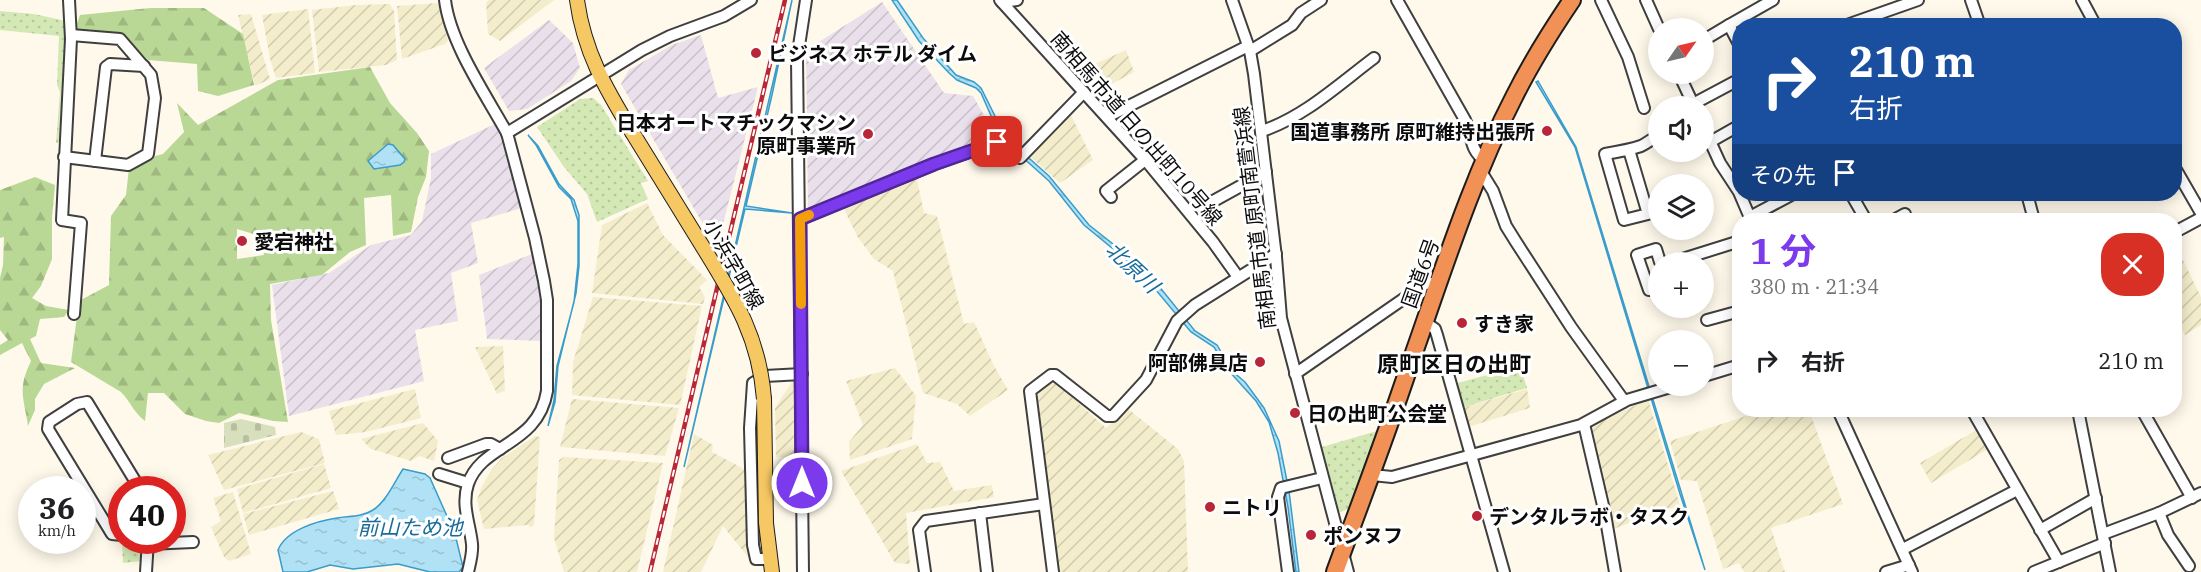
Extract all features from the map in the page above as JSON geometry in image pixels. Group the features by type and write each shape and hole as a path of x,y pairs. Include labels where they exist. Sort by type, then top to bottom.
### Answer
{"highway":[{"name":"国道6号","path":"1335,572 1483,165 1533,60 1572,0"}],"main road":[{"name":"小浜字町線","path":"578,0 591,58 599,76 742,312 758,355 764,399 766,524 771,565"}],"street":[{"path":"69,0 71,35 62,220 81,223 74,314"},
{"path":"445,0 450,22 458,41 507,133 531,220 547,300 546,401 533,424 483,463 468,483 465,512 472,547 468,572"},
{"path":"507,133 649,46 711,21 752,0"},
{"path":"803,572 797,59 806,0"},
{"path":"1001,1 1017,0"},
{"name":"南相馬市道 原町南萱浜線","path":"1232,0 1249,48 1262,131 1281,318 1348,572"},
{"path":"1107,117 1292,25 1300,13 1321,0"},
{"path":"1397,0 1465,120 1474,150 1483,165 1506,226 1623,402"},
{"path":"1601,0 1628,57 1644,108"},
{"path":"1646,0 1654,18"},
{"path":"1741,18 1773,0"},
{"path":"1867,18 1918,0"},
{"path":"1971,0 1977,18"},
{"path":"2082,0 2092,18"},
{"name":"南相馬市道 日の出町10号線","path":"1001,1 1145,160 1213,242 1238,277"},
{"path":"1714,34 1732,23"},
{"path":"1729,25 1732,31"},
{"path":"64,157 129,165 148,154 155,98 151,75 120,39 71,35"},
{"path":"1262,131 1277,126 1302,112 1374,58"},
{"path":"95,161 106,67 110,64 144,66"},
{"path":"1710,96 1732,84"},
{"path":"800,219 934,164 997,142 1001,143 1016,158 1023,156 1084,92"},
{"path":"1714,140 1732,130"},
{"path":"1629,150 1648,214 1624,220 1605,154 1629,150 1648,141"},
{"path":"1714,150 1732,181"},
{"path":"1111,197 1106,191 1145,160"},
{"path":"1208,204 1266,172"},
{"path":"2182,181 2201,216 2182,228"},
{"path":"1761,213 1781,201"},
{"path":"1705,252 1732,244"},
{"path":"1648,290 1637,255 1656,249 1657,252"},
{"path":"1053,572 1030,391 1051,375 1055,375 1107,416 1113,416 1146,380 1181,317 1238,277 1276,254"},
{"path":"1295,374 1425,284 1439,282"},
{"path":"1707,320 1732,313"},
{"path":"1425,322 1435,329 1504,572"},
{"path":"1714,373 1732,367"},
{"path":"771,565 756,559 753,545 750,438 753,383 765,376 802,374"},
{"path":"1372,475 1392,477 1584,424 1623,402 1648,394"},
{"path":"108,528 48,429 50,422 77,404 87,402 132,476"},
{"path":"1841,417 1911,569 1886,572"},
{"path":"1976,417 2059,562"},
{"path":"2079,417 2110,572"},
{"path":"2034,572 2197,496 2146,417"},
{"path":"1584,424 1605,514 1615,572"},
{"path":"448,458 486,444 491,444 500,450"},
{"path":"439,474 468,483"},
{"path":"1288,572 1278,497 1281,488 1322,478"},
{"path":"1903,549 2016,490"},
{"path":"2040,530 2096,498"},
{"path":"925,572 919,530 926,521 1044,504"},
{"path":"980,513 987,572"},
{"path":"2159,513 2168,535 2189,566"},
{"path":"186,542 193,542"},
{"path":"146,572 147,554"}],"shaded area":[{"path":"489,0 554,0 500,41 488,34 486,3"},
{"path":"882,2 944,93 973,96 997,138 954,150 808,212 806,50"},
{"path":"438,3 448,41 402,59 397,6"},
{"path":"390,4 394,11 397,60 386,65 319,72 312,10"},
{"path":"308,9 315,73 276,78 262,15"},
{"path":"251,14 270,79 255,86 238,15"},
{"path":"549,20 573,43 580,68 571,81 527,109 509,111 484,68"},
{"path":"701,35 718,98 758,87 722,228 710,236 621,84 629,70 672,45"},
{"path":"1126,50 1134,72 1093,94 1075,73"},
{"path":"1069,111 1093,160 1060,183 1028,155"},
{"path":"495,124 505,143 522,208 471,223 478,263 451,273 458,321 415,330 424,381 289,416 272,285 329,273 371,245 411,235 422,221 431,178 431,154"},
{"path":"916,175 924,213 937,216 964,324 974,322 1008,390 970,416 957,404 923,393 893,271 874,259 857,236 842,205"},
{"path":"647,203 663,235 707,280 699,287 705,297 703,304 592,293 602,225"},
{"path":"532,254 540,290 542,341 487,339 479,275"},
{"path":"2182,260 2201,297 2201,325 2185,335 2182,330"},
{"path":"593,297 702,306 680,405 572,395 573,362"},
{"path":"503,346 505,391 497,394 475,347"},
{"path":"895,368 916,396 912,439 850,460 849,442 863,425 846,381"},
{"path":"793,380 796,458 776,457 775,408"},
{"path":"1054,381 1106,428 1127,408 1178,449 1184,461 1188,572 1059,572 1037,391"},
{"path":"415,389 421,418 366,432 336,435 329,411"},
{"path":"1527,389 1530,408 1468,427 1462,408"},
{"path":"572,399 679,408 665,456 560,447"},
{"path":"1648,399 1680,505 1613,529 1592,426"},
{"path":"1743,417 1812,417 1843,504 1771,528 1785,572 1744,572 1739,563 1723,569 1697,481 1681,480 1670,441"},
{"path":"423,423 438,441 434,461 419,456 411,461 371,449 361,439"},
{"path":"1978,429 1990,448 1931,483 1920,463"},
{"path":"301,432 319,439 325,463 224,490 208,455"},
{"path":"694,434 713,445 712,452 746,470 748,557 723,526 701,572 663,572"},
{"path":"535,436 540,437 534,525 484,529 477,500 482,486 502,458"},
{"path":"917,444 927,463 940,462 954,491 992,485 994,497 906,513 910,564 895,563 841,471"},
{"path":"564,457 663,463 637,572 564,572 554,538 559,460"},
{"path":"324,464 331,488 243,513 237,489"},
{"path":"333,491 339,509 249,535 243,514"},
{"path":"233,492 251,554 229,561 224,557 211,527 221,521 213,498"}],"green space":[{"path":"150,8 204,8 243,34 254,85 218,96 198,91 197,64 148,60 118,33 75,29 80,15"},
{"path":"0,11 34,14 66,21 61,133 58,143 56,143 60,92 57,85 59,36 0,30"},
{"path":"370,67 390,103 417,133 429,151 426,177 418,197 411,232 393,236 391,195 364,198 366,245 350,252 322,275 270,284 271,320 288,422 239,413 219,423 206,421 185,414 164,393 148,393 145,421 121,392 71,362 79,301 109,285 111,216 126,195 129,168 144,159 163,154 184,132 177,103 198,125 278,80","holes":["237,229 260,236 264,255 237,259"]},
{"path":"593,98 601,105 648,181 641,183 648,199 597,222 587,194 564,167 537,127 580,99"},
{"path":"35,177 55,185 52,259 41,286 32,298 46,306 69,310 64,317 40,319 36,336 30,339 41,363 75,368 44,384 35,399 35,410 28,426 23,387 31,361 22,343 0,355 0,345 8,340 0,330 0,278 4,237 0,238 0,190"},
{"path":"1520,366 1527,388 1461,408 1454,384"},
{"path":"241,419 275,427 276,435 224,448 224,423"},
{"path":"1377,431 1348,509 1338,511 1322,447"},
{"path":"123,554 143,554 143,561 123,563"}],"water":[{"path":"792,0 746,206 792,213 745,209 684,467"},
{"path":"892,0 897,0 923,38 956,75 974,82 981,88 1000,126 1012,143 1049,176 1089,225 1142,267 1195,331 1217,345 1232,371 1245,382 1264,408 1279,441 1289,491 1299,572 1296,572 1288,507 1278,453 1269,422 1256,401 1229,371 1214,347 1191,332 1140,271 1084,225 1049,181 1012,148 996,127 981,93 949,73 919,41"},
{"path":"1538,81 1576,147 1648,388 1575,147 1536,82"},
{"path":"528,135 538,146 559,184 574,200 579,215 579,266 574,300 578,264 578,221 571,199 559,187"},
{"path":"388,144 393,145 405,159 404,162 400,165 374,169 368,161"},
{"path":"571,314 558,366 555,402 548,426 554,400 557,366"},
{"path":"1650,396 1705,570 1680,494"},
{"name":"前山ため池","path":"403,469 425,474 430,478 455,534 463,567 459,572 430,572 398,564 353,569 330,565 307,572 283,572 278,550 288,537 312,524 360,515 373,510 386,497"}],"railway":[{"path":"650,572 785,0"}],"slow traffic":[{"path":"801,304 800,219 809,215"}],"place":[{"name":"ビジネス ホテル ダイム","path":"756,53"},
{"name":"国道事務所 原町維持出張所","path":"1547,131"},
{"name":"日本オートマチックマシン 原町事業所","path":"868,134"},
{"name":"愛宕神社","path":"242,241"},
{"name":"すき家","path":"1462,323"},
{"name":"阿部佛具店","path":"1260,362"},
{"name":"日の出町公会堂","path":"1295,413"},
{"name":"ニトリ","path":"1210,507"},
{"name":"デンタルラボ・タスク","path":"1477,516"},
{"name":"ポンヌフ","path":"1311,535"}],"district":[{"name":"原町区日の出町","path":"1454,363"}],"route":[{"path":"802,483 800,219 934,164 997,142"}],"water label":[{"name":"北原川","path":"1133,267"}]}
